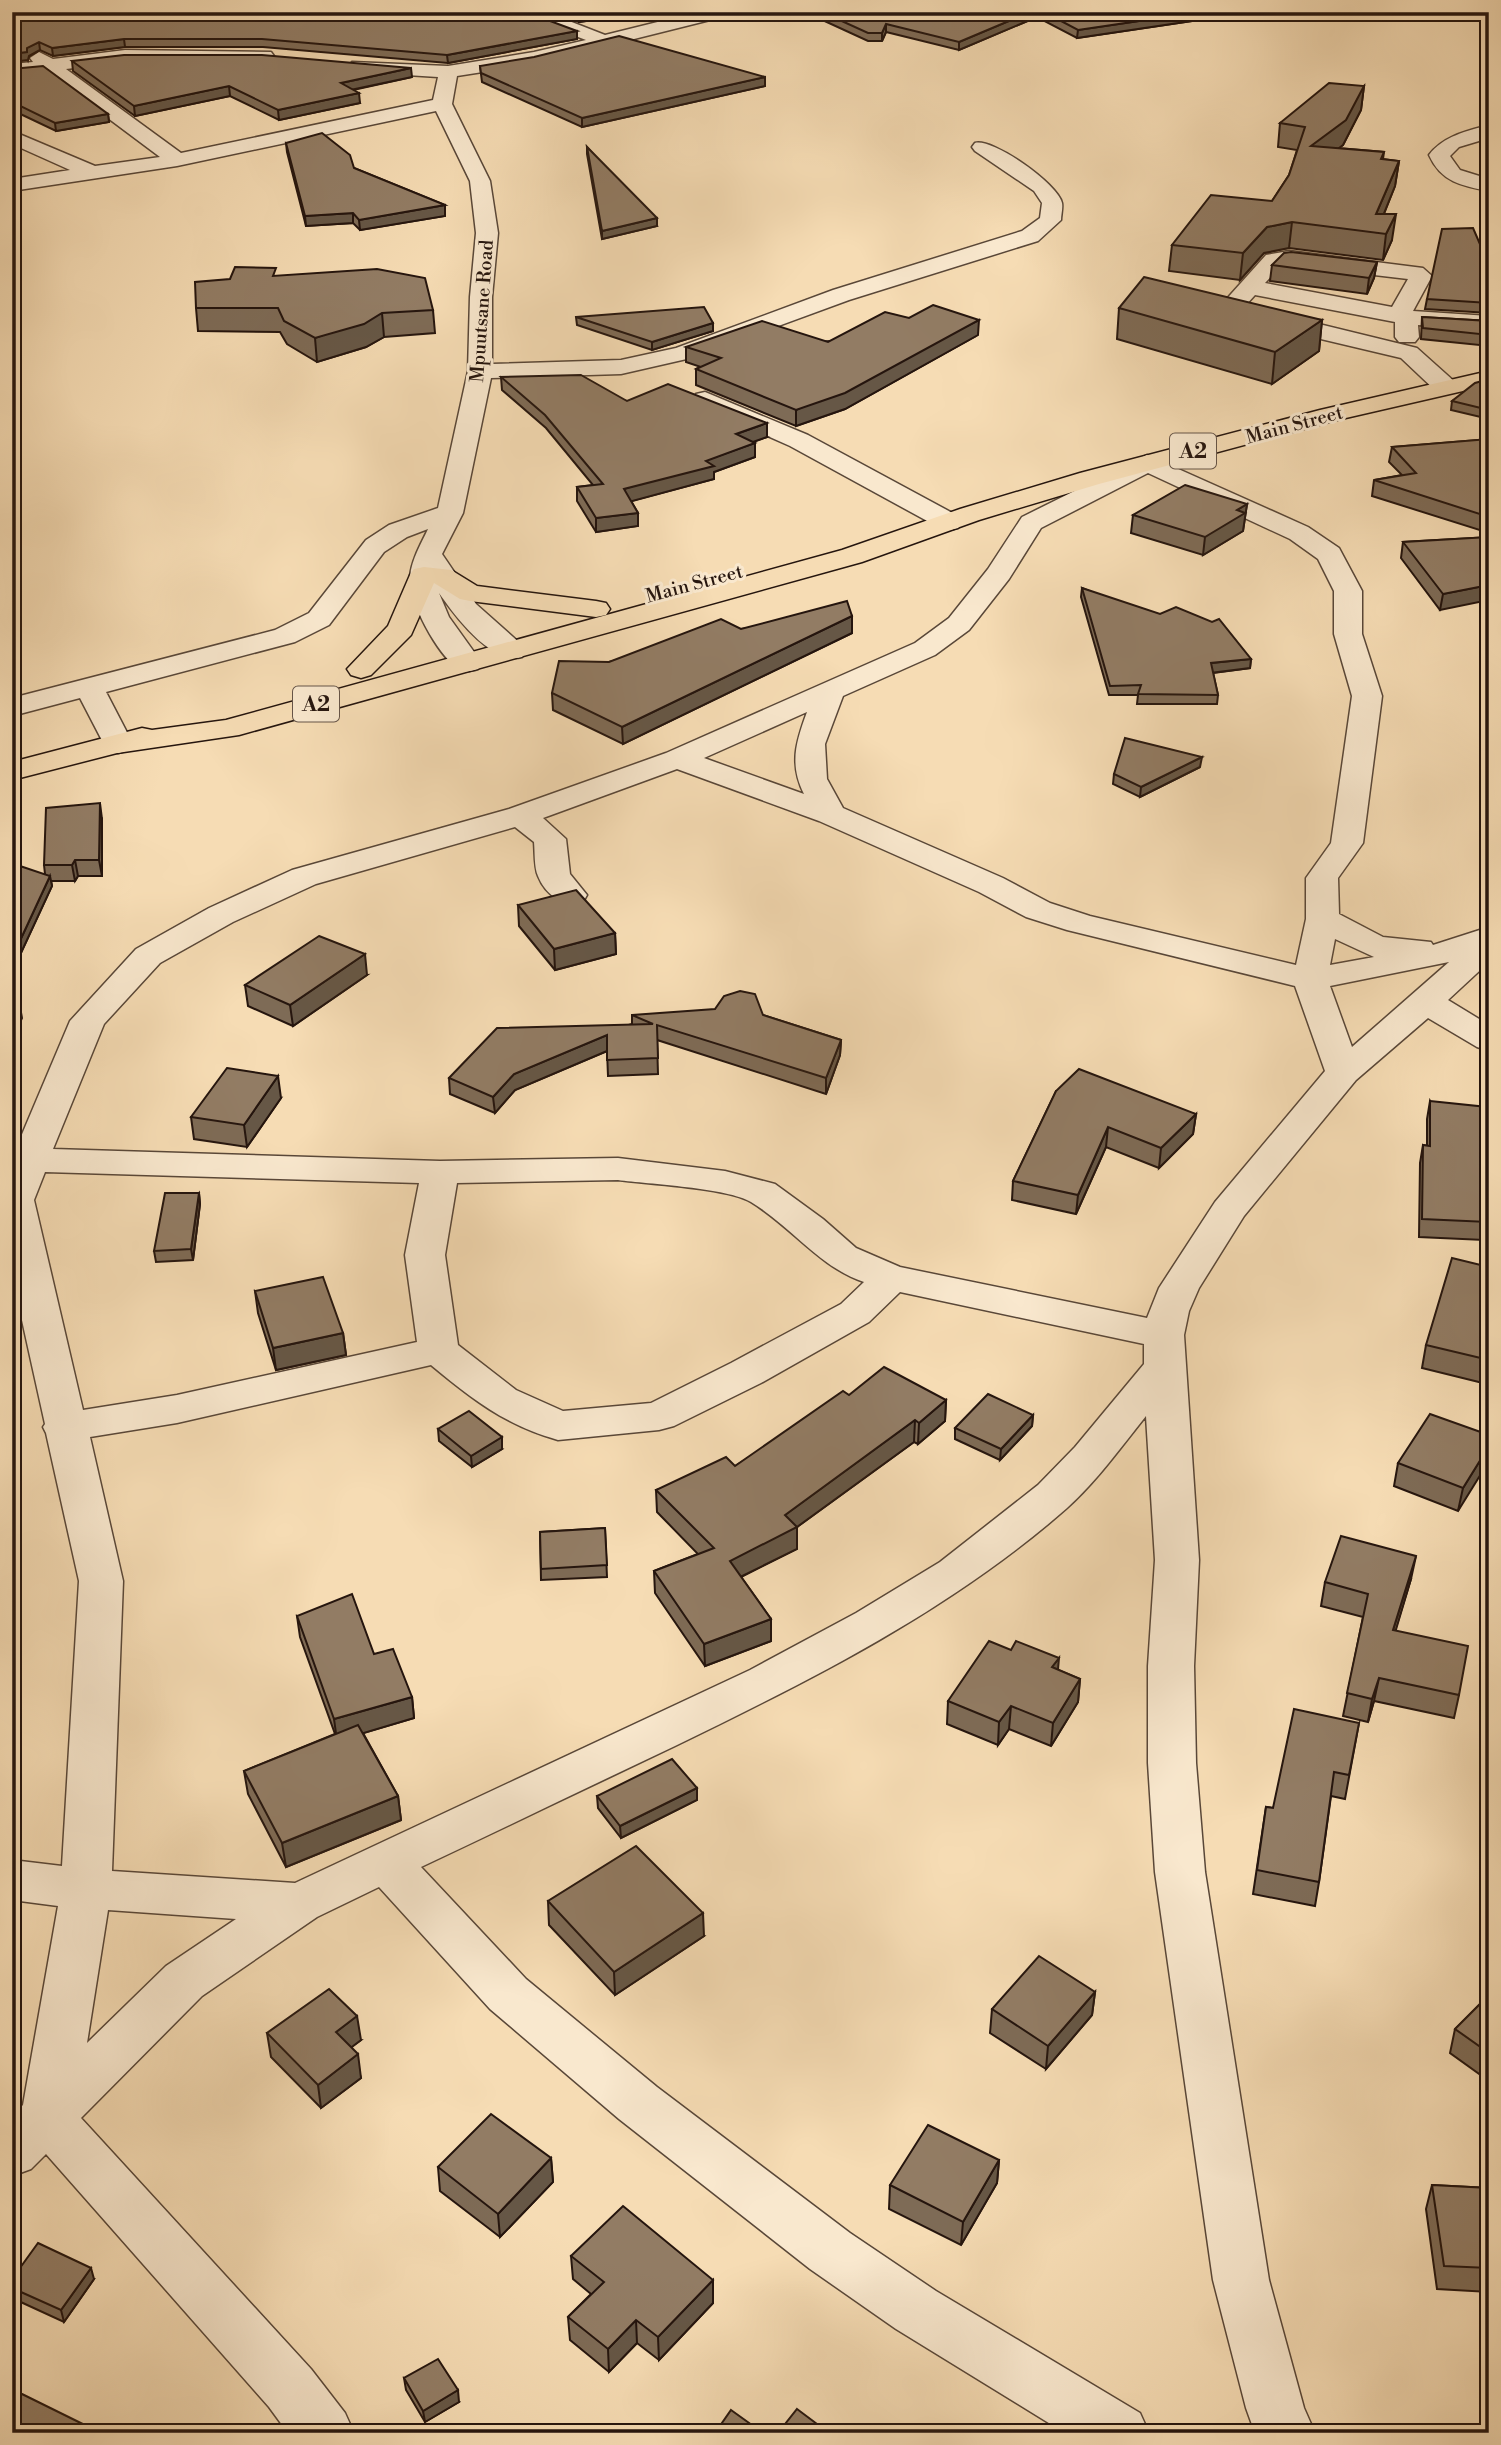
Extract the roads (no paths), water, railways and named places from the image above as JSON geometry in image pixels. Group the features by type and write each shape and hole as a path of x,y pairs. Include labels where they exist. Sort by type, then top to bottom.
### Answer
{"highway":[{"name":"Main Street","path":"500,643 852,556 900,537 1074,483 1364,405 1489,378"},
{"name":"Main Street","path":"500,643 596,609 836,546 900,537"},
{"path":"361,669 401,629 431,568 470,593 596,609"},
{"name":"A2","path":"118,744 228,729 460,653 500,643"},
{"name":"A2","path":"12,771 118,744 361,669 460,653"}],"street":[{"path":"529,12 605,41"},
{"path":"346,64 448,72 534,58 720,12"},
{"path":"22,48 50,64 177,160"},
{"path":"12,70 125,56 277,57"},
{"path":"12,185 177,160 442,104 448,72"},
{"name":"Mpuutsane Road","path":"431,568 450,513 480,371 481,297 487,233 480,181 442,104"},
{"path":"1489,131 1452,143 1440,155 1443,166 1452,177 1489,185"},
{"path":"12,136 91,172"},
{"path":"480,371 621,367 683,353 841,295 1030,236 1050,220 1052,203 1042,187 982,147"},
{"path":"1406,317 1400,313 1421,276 1415,273 1279,258 1274,260 1231,308 1236,312 1409,353 1446,387"},
{"path":"1249,287 1406,317 1489,323"},
{"path":"1406,317 1409,353"},
{"path":"621,367 657,381"},
{"path":"682,391 755,419 829,454 950,523"},
{"path":"48,2119 86,1889 101,1581 14,1201 88,1021 148,956 221,915 304,877 520,816 677,759 934,643 959,624 999,573 1031,523 1147,463 1299,534 1329,554 1348,591 1348,634 1367,696 1347,843 1322,878 1323,919 1310,979 1343,1072"},
{"path":"12,707 285,636 319,619 375,546 398,531 450,513"},
{"path":"431,568 456,600 500,643"},
{"path":"431,568 425,594 435,617 460,653"},
{"path":"89,688 118,744"},
{"path":"830,691 810,744 812,779 830,814"},
{"path":"677,759 830,814 991,884 1038,909 1079,923 1310,979 1472,948"},
{"path":"520,816 550,839 554,876 571,895"},
{"path":"1323,919 1376,947 1472,948"},
{"path":"1285,2433 1275,2408 1241,2280 1180,1872 1172,1763 1171,1666 1177,1560 1164,1350 1169,1311 1179,1288 1229,1210 1343,1072 1426,1002 1472,948 1489,937"},
{"path":"1426,1002 1489,1040"},
{"path":"31,1160 440,1172 618,1169 725,1182 762,1192 809,1227 842,1257 865,1269 1164,1350"},
{"path":"440,1172 425,1255 438,1350 500,1400 558,1426 659,1416 746,1373 855,1313 892,1278"},
{"path":"64,1427 177,1409 438,1350"},
{"path":"12,2152 184,1981 299,1903 388,1864 766,1682 872,1625 956,1573 1053,1496 1090,1457 1164,1350"},
{"path":"388,1864 508,1994 659,2119 830,2251 916,2310 1119,2433"},
{"path":"12,1880 86,1889 299,1903"},
{"path":"48,2119 289,2388 324,2433"}]}
